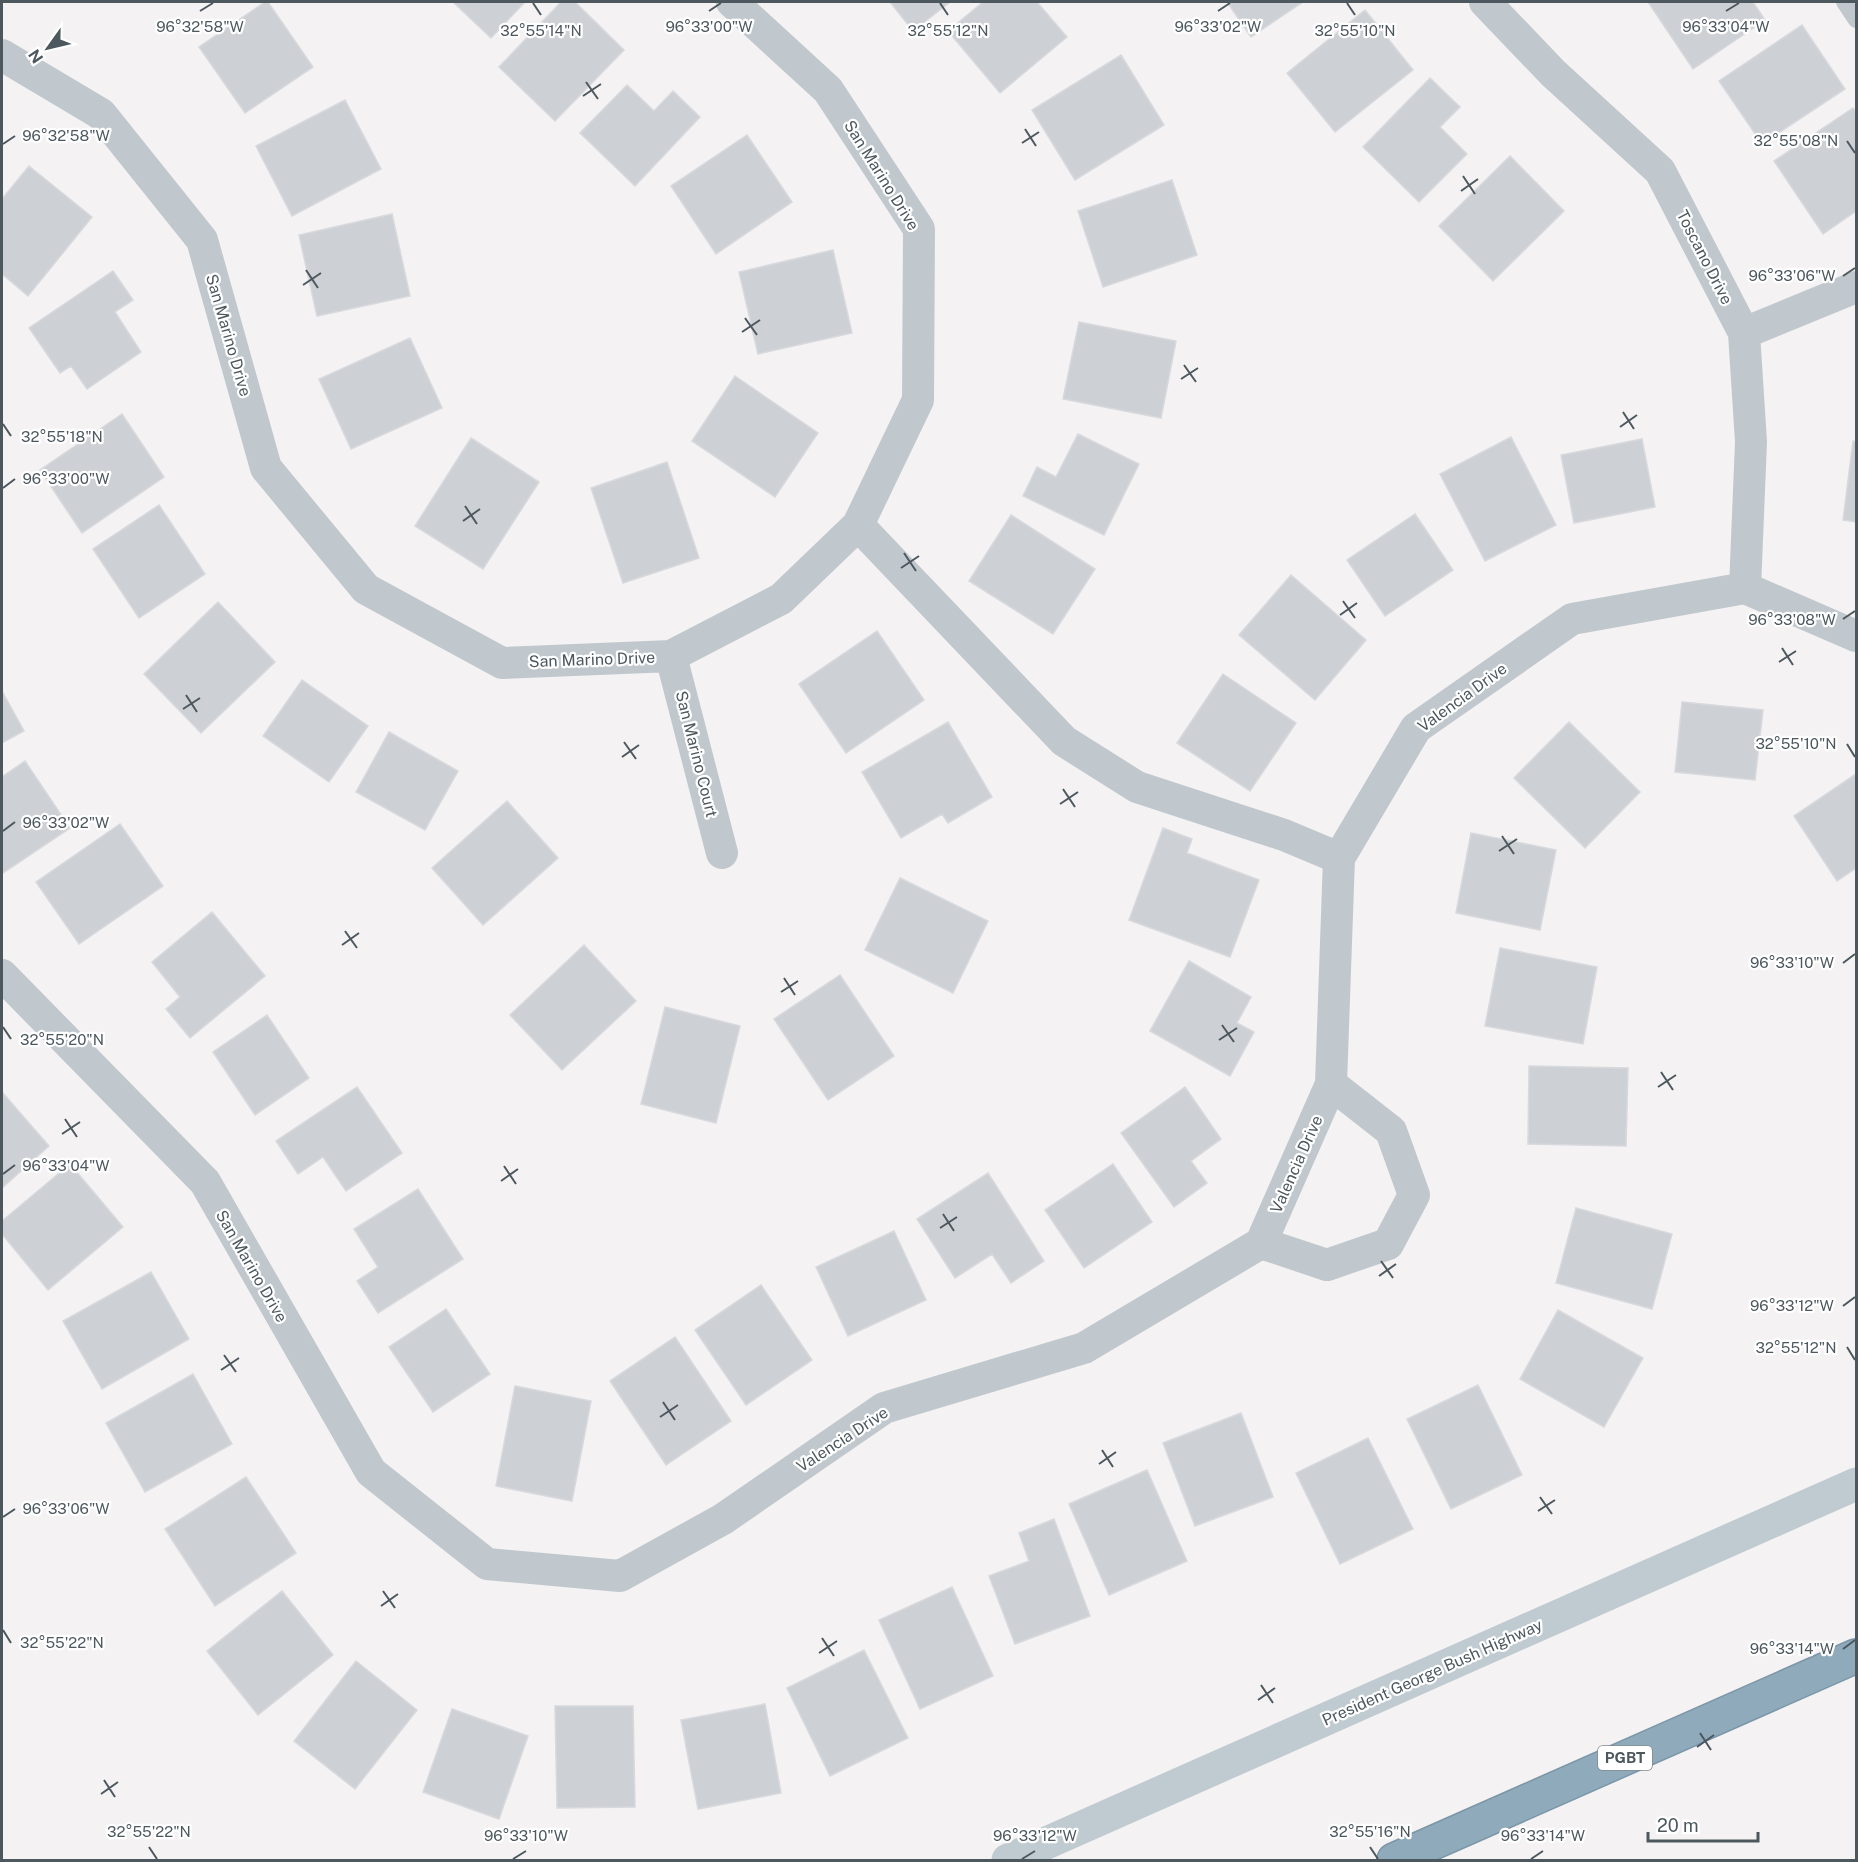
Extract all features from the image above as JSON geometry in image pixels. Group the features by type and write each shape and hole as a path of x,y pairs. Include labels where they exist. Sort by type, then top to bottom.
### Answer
{"highway":[{"name":"PGBT","path":"1394,1860 1857,1656"}],"main road":[{"name":"President George Bush Highway","path":"1008,1860 1857,1484"}],"street":[{"name":"San Marino Drive","path":"2,55 101,114 202,240 266,468 366,589 501,663 671,656 781,599 858,525 918,400 919,229 828,90 732,2"},
{"name":"Toscano Drive","path":"1485,2 1553,73 1660,171 1744,333 1750,442 1745,588"},
{"path":"1744,333 1857,287"},
{"path":"858,525 1064,741 1137,787 1284,835 1339,858"},
{"path":"1745,588 1857,636"},
{"name":"Valencia Drive","path":"487,1564 621,1576 723,1519 884,1408 1084,1348 1261,1243 1331,1084 1339,858 1416,728 1572,619 1745,588"},
{"name":"San Marino Court","path":"671,656 722,853"},
{"name":"San Marino Drive","path":"2,975 205,1182 371,1472 487,1564"},
{"path":"1261,1243 1328,1265 1388,1244 1414,1195 1391,1131 1331,1084"}],"lane":[{"path":"1844,2 1857,20"}],"building":[{"path":"268,2 313,67 245,113 199,47"},
{"path":"453,2 525,2 491,38"},
{"path":"561,2 575,2 624,50 555,121 499,67"},
{"path":"890,2 950,2 913,31"},
{"path":"983,2 1037,2 1067,37 1000,93 948,31"},
{"path":"1227,2 1303,2 1251,37"},
{"path":"1648,2 1753,2 1765,20 1693,69"},
{"path":"1365,10 1413,70 1335,132 1287,73"},
{"path":"1802,25 1845,89 1762,144 1719,81"},
{"path":"1121,55 1164,125 1075,180 1032,110"},
{"path":"1430,78 1460,107 1440,127 1467,154 1419,202 1363,147"},
{"path":"627,85 654,111 673,91 700,117 635,186 580,133"},
{"path":"345,100 381,169 292,216 256,146"},
{"path":"1853,108 1856,112 1856,211 1823,234 1774,161"},
{"path":"747,135 792,202 716,254 671,186"},
{"path":"1510,156 1564,211 1493,281 1439,226"},
{"path":"29,166 92,217 28,296 2,274 2,199"},
{"path":"1172,180 1197,255 1103,287 1078,211"},
{"path":"392,214 410,296 317,316 299,235"},
{"path":"833,250 852,333 758,354 739,272"},
{"path":"113,271 133,300 115,312 141,352 87,389 71,366 60,373 29,328"},
{"path":"1079,322 1176,341 1161,418 1063,399"},
{"path":"410,338 442,408 351,449 319,379"},
{"path":"735,376 818,433 775,497 692,441"},
{"path":"122,414 164,477 82,533 40,470"},
{"path":"1078,434 1139,464 1104,535 1023,496 1037,467 1056,477"},
{"path":"1511,437 1556,525 1485,561 1440,474"},
{"path":"471,438 539,482 483,569 415,526"},
{"path":"1642,439 1655,507 1574,523 1561,455"},
{"path":"1853,441 1856,442 1856,522 1843,520"},
{"path":"667,462 699,558 623,583 591,488"},
{"path":"159,505 205,574 139,618 93,549"},
{"path":"1415,514 1453,570 1385,616 1347,560"},
{"path":"1011,515 1095,569 1053,634 969,581"},
{"path":"1291,575 1366,640 1315,700 1239,635"},
{"path":"218,602 275,662 201,733 144,674"},
{"path":"877,631 924,700 846,753 799,684"},
{"path":"1223,674 1296,723 1250,791 1177,743"},
{"path":"302,680 368,726 329,782 263,736"},
{"path":"2,691 24,731 2,743"},
{"path":"1682,702 1763,710 1755,780 1675,772"},
{"path":"948,722 992,797 948,823 942,814 901,838 862,772"},
{"path":"1569,722 1640,792 1585,848 1514,778"},
{"path":"389,732 458,771 425,830 356,792"},
{"path":"25,761 70,828 3,873 2,777"},
{"path":"1856,774 1856,868 1837,881 1794,816"},
{"path":"507,801 558,858 483,925 432,868"},
{"path":"120,824 163,886 79,944 36,882"},
{"path":"1163,828 1192,839 1187,853 1259,880 1230,957 1129,920"},
{"path":"1471,833 1556,850 1540,930 1456,913"},
{"path":"900,878 988,921 953,993 865,950"},
{"path":"212,912 265,976 190,1038 166,1009 180,997 152,962"},
{"path":"584,945 636,1001 562,1070 510,1015"},
{"path":"1500,948 1597,967 1583,1044 1485,1026"},
{"path":"1189,961 1251,997 1237,1023 1254,1032 1230,1076 1150,1031"},
{"path":"840,975 894,1056 828,1100 774,1019"},
{"path":"665,1007 740,1026 716,1123 641,1104"},
{"path":"267,1015 309,1078 255,1115 213,1052"},
{"path":"1529,1066 1628,1068 1626,1146 1528,1144"},
{"path":"357,1087 402,1153 346,1191 323,1157 298,1174 276,1141"},
{"path":"1185,1087 1221,1139 1191,1161 1207,1183 1174,1207 1121,1133"},
{"path":"2,1092 49,1146 2,1188"},
{"path":"70,1164 123,1227 48,1290 2,1234 2,1221"},
{"path":"1113,1164 1152,1222 1084,1268 1045,1210"},
{"path":"988,1173 1044,1261 1011,1283 992,1254 955,1278 917,1219"},
{"path":"418,1189 463,1259 378,1313 357,1281 378,1267 354,1229"},
{"path":"1576,1208 1672,1234 1652,1309 1556,1283"},
{"path":"894,1231 926,1300 848,1336 816,1267"},
{"path":"151,1272 189,1339 102,1389 63,1321"},
{"path":"761,1285 812,1360 746,1405 695,1330"},
{"path":"446,1309 490,1374 433,1412 389,1347"},
{"path":"1558,1310 1643,1358 1604,1427 1520,1379"},
{"path":"675,1337 731,1421 666,1465 610,1381"},
{"path":"193,1374 232,1444 145,1492 106,1423"},
{"path":"1478,1385 1522,1475 1451,1509 1407,1419"},
{"path":"515,1386 591,1401 572,1501 496,1486"},
{"path":"1241,1413 1273,1497 1195,1526 1163,1443"},
{"path":"1368,1438 1413,1529 1340,1564 1296,1473"},
{"path":"1147,1470 1187,1561 1109,1595 1069,1504"},
{"path":"246,1477 296,1553 215,1606 165,1529"},
{"path":"1054,1519 1090,1616 1015,1644 989,1576 1029,1561 1019,1533"},
{"path":"952,1587 993,1676 920,1709 879,1620"},
{"path":"282,1591 333,1655 258,1715 207,1651"},
{"path":"864,1650 908,1738 830,1776 787,1688"},
{"path":"356,1661 417,1710 355,1789 294,1741"},
{"path":"765,1704 781,1793 698,1809 681,1720"},
{"path":"555,1706 633,1706 635,1807 557,1808"},
{"path":"452,1709 528,1736 499,1819 423,1792"}]}
